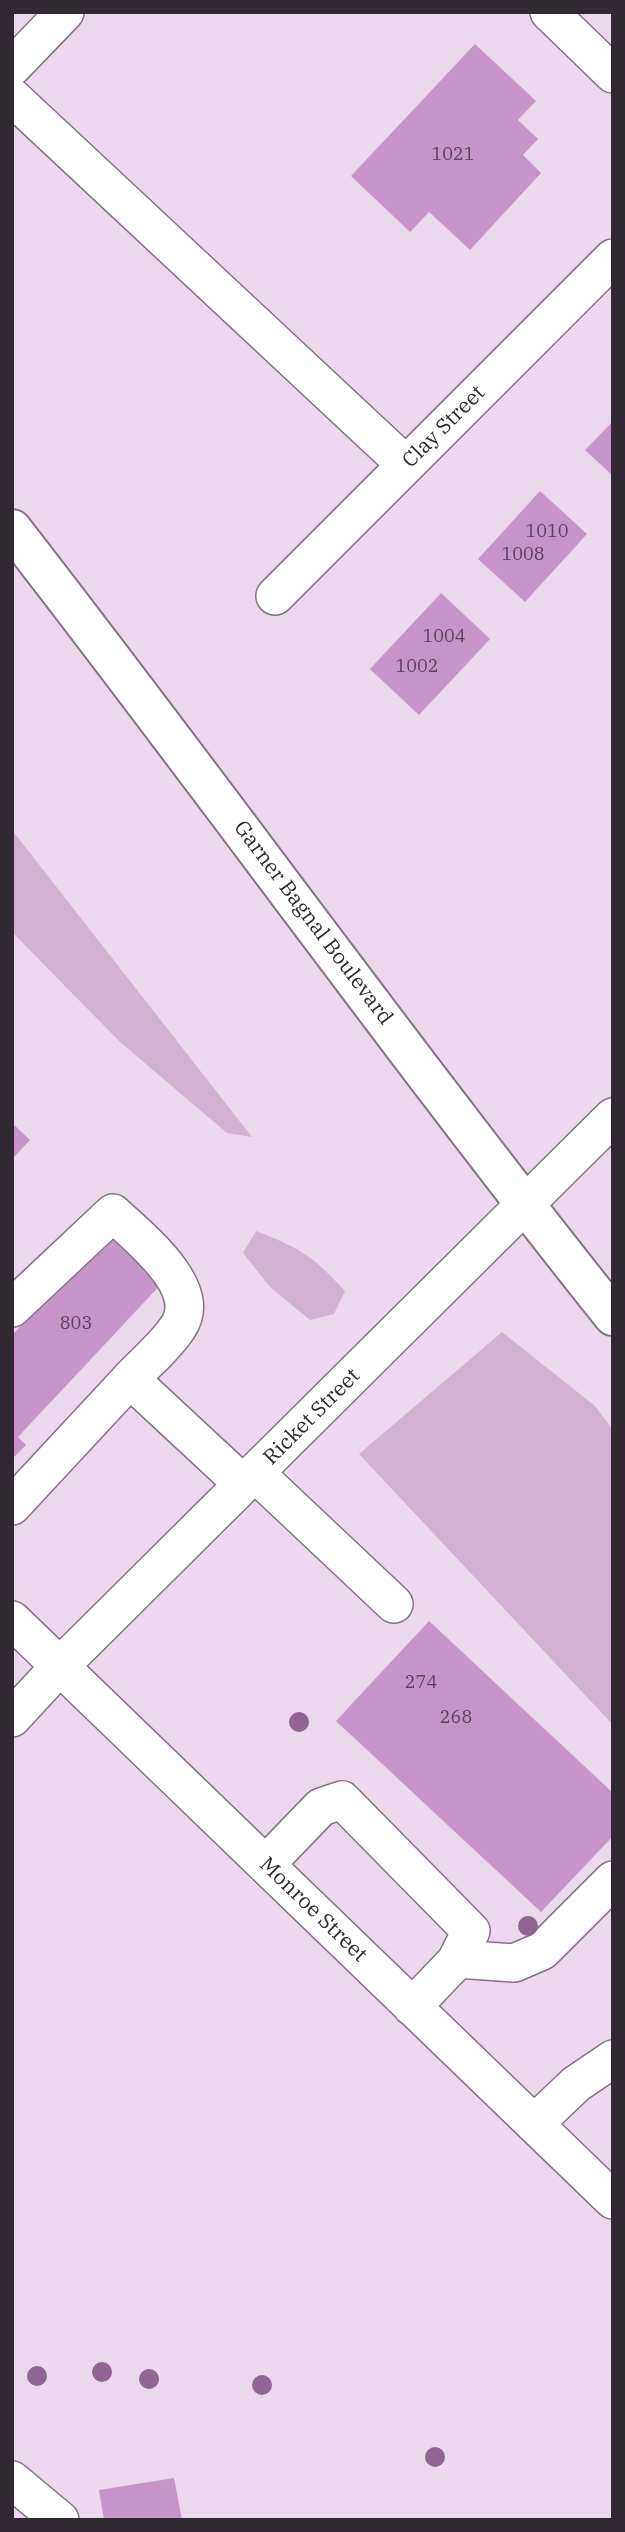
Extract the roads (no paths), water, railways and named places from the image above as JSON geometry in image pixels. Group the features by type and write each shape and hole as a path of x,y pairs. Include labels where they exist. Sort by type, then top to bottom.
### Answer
{"highway":[{"name":"Garner Bagnal Boulevard","path":"12,529 166,727 524,1205 613,1316"}],"street":[{"path":"12,67 65,12"},
{"path":"549,12 613,74"},
{"path":"12,97 406,465"},
{"name":"Clay Street","path":"275,596 613,258"},
{"name":"Ricket Street","path":"12,1718 61,1666 613,1117"},
{"path":"12,1308 113,1213 170,1268 184,1300 180,1326 12,1506"},
{"path":"130,1379 394,1604"},
{"name":"Monroe Street","path":"12,1620 613,2200"},
{"path":"266,1864 321,1807 342,1800 471,1931 457,1959 412,2007"},
{"path":"457,1959 514,1963 542,1951 613,1880"},
{"path":"534,2124 576,2084 613,2059"},
{"path":"12,2480 60,2520"}]}
